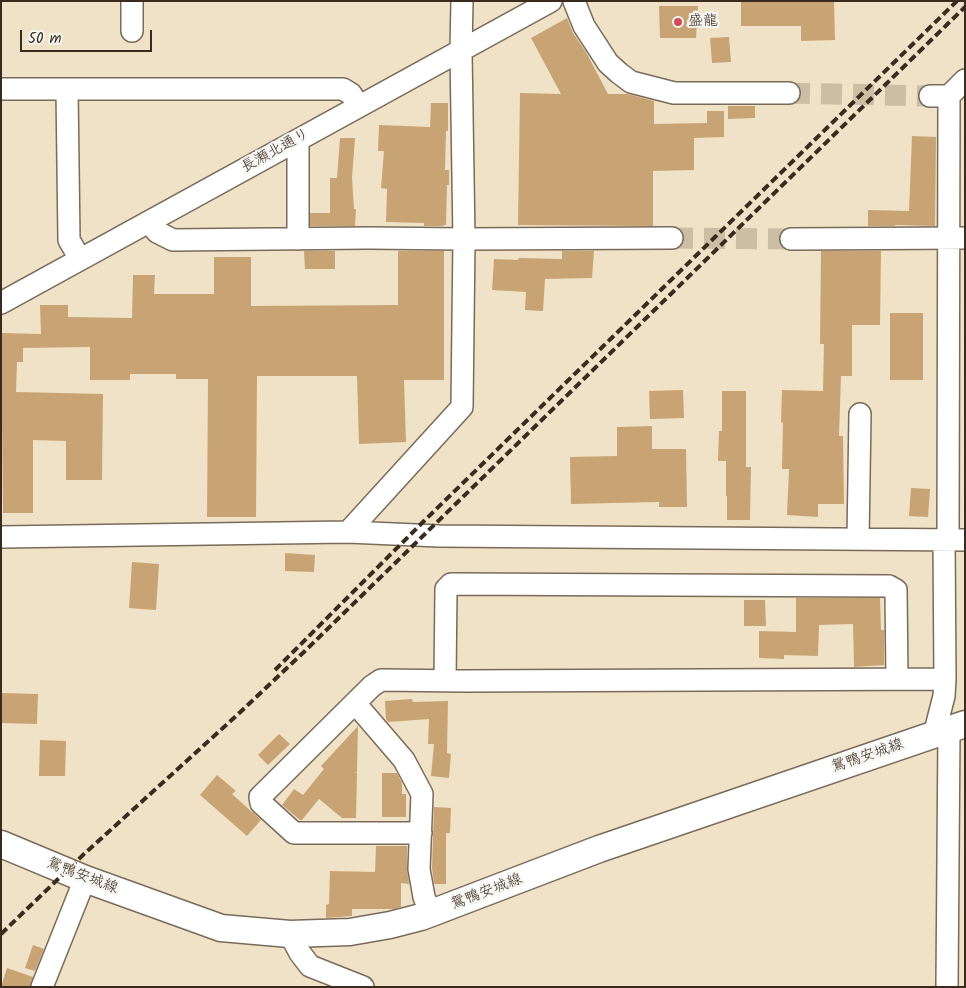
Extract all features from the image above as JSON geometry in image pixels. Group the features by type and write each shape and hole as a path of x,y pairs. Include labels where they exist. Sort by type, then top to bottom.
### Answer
{"main road":[{"name":"鴛鴨安城線","path":"1,844 85,879 221,928 290,934 350,932 390,925 431,914 599,849 949,729"}],"street":[{"path":"132,1 132,31"},
{"path":"348,532 462,407 464,240 462,1"},
{"name":"長瀬北通り","path":"1,303 551,1"},
{"path":"574,1 584,26 608,63 619,74 632,82 674,93 788,93"},
{"path":"947,987 956,948 956,845 949,729 944,696 952,540 957,238 940,96 965,80"},
{"path":"1,89 343,90 351,94 359,106"},
{"path":"67,90 69,240 80,259"},
{"path":"298,141 298,239"},
{"path":"149,222 157,232 173,240 672,238"},
{"path":"791,239 957,238"},
{"path":"858,539 860,414"},
{"path":"1,536 348,532 439,536 952,540"},
{"path":"445,680 446,589 451,584 889,586 896,590 897,679"},
{"path":"421,833 294,833 260,802 260,797 354,702 381,680 945,680"},
{"path":"354,702 404,760 422,794 419,869 424,897 431,914"},
{"path":"42,987 85,879"},
{"path":"290,934 300,953 310,966 363,987"}],"building":[{"path":"741,1 834,1 835,40 801,41 801,26 741,26"},
{"path":"659,6 698,6 696,38 660,38"},
{"path":"567,18 573,33 586,52 608,94 628,94 654,101 654,124 707,123 707,111 724,111 724,137 694,138 694,170 653,171 653,226 518,225 520,93 561,94 531,38"},
{"path":"729,37 731,62 712,63 710,38"},
{"path":"431,103 448,103 445,170 449,170 449,185 447,185 446,225 424,226 424,223 386,222 387,189 381,188 384,151 378,151 379,125 430,127"},
{"path":"728,106 755,106 755,118 728,119"},
{"path":"912,136 936,137 935,226 868,226 868,210 909,211"},
{"path":"340,138 355,138 352,178 354,209 356,209 355,226 310,226 310,213 330,213 330,178 337,178"},
{"path":"304,251 335,251 335,269 305,269"},
{"path":"398,251 444,251 444,380 404,380 406,442 359,444 357,376 257,376 256,517 207,517 208,379 176,379 176,374 130,374 130,380 90,380 90,347 23,348 23,362 17,362 16,392 103,394 102,480 66,480 66,441 33,440 33,513 3,513 1,333 41,334 40,305 68,305 68,317 132,318 133,275 155,275 154,294 214,294 214,257 251,257 251,306 398,305"},
{"path":"562,251 594,251 592,278 545,279 543,311 525,310 526,292 492,290 494,259 562,259"},
{"path":"821,251 881,251 880,325 852,325 852,376 841,376 839,436 843,436 844,504 818,504 818,517 787,515 789,469 782,469 782,390 823,391 824,344 820,344"},
{"path":"890,313 923,313 923,380 890,380"},
{"path":"683,390 684,418 650,419 649,391"},
{"path":"722,391 746,391 746,467 751,467 750,520 727,520 726,461 718,461 719,431 722,431"},
{"path":"652,426 652,449 686,449 687,507 659,507 659,502 571,504 570,457 617,456 617,427"},
{"path":"911,488 930,489 928,517 909,516"},
{"path":"285,553 315,555 314,572 285,571"},
{"path":"132,562 159,564 156,610 129,608"},
{"path":"796,598 880,598 881,630 884,630 884,665 854,667 853,624 819,625 818,656 784,655 784,659 759,658 759,631 796,632"},
{"path":"744,600 765,600 766,626 744,626"},
{"path":"1,693 38,694 37,724 1,723"},
{"path":"412,699 413,702 448,701 447,753 451,754 449,778 431,776 434,744 428,744 429,719 388,722 386,719 385,701"},
{"path":"358,726 357,772 355,773 357,773 356,818 342,818 319,799 300,820 282,805 294,789 303,795 324,769 321,766"},
{"path":"279,734 290,744 268,765 258,755"},
{"path":"40,740 66,741 65,776 39,776"},
{"path":"382,773 397,773 402,783 402,794 406,794 406,817 382,817"},
{"path":"217,775 236,791 232,794 261,820 247,836 200,795"},
{"path":"434,807 451,808 450,833 446,833 446,884 434,884 432,868"},
{"path":"376,846 407,846 409,884 401,883 401,907 394,909 352,909 352,916 326,918 326,905 329,904 330,871 375,872"},
{"path":"33,945 44,949 35,971 25,968"},
{"path":"7,968 33,977 30,987 1,987"}],"tunnel":[{"path":"789,93 930,96"},
{"path":"672,238 791,239"}],"railway":[{"path":"275,670 424,521 957,1"},
{"path":"1,934 83,855 305,651 965,7"}],"place":[{"name":"盛龍","path":"678,22"}]}
